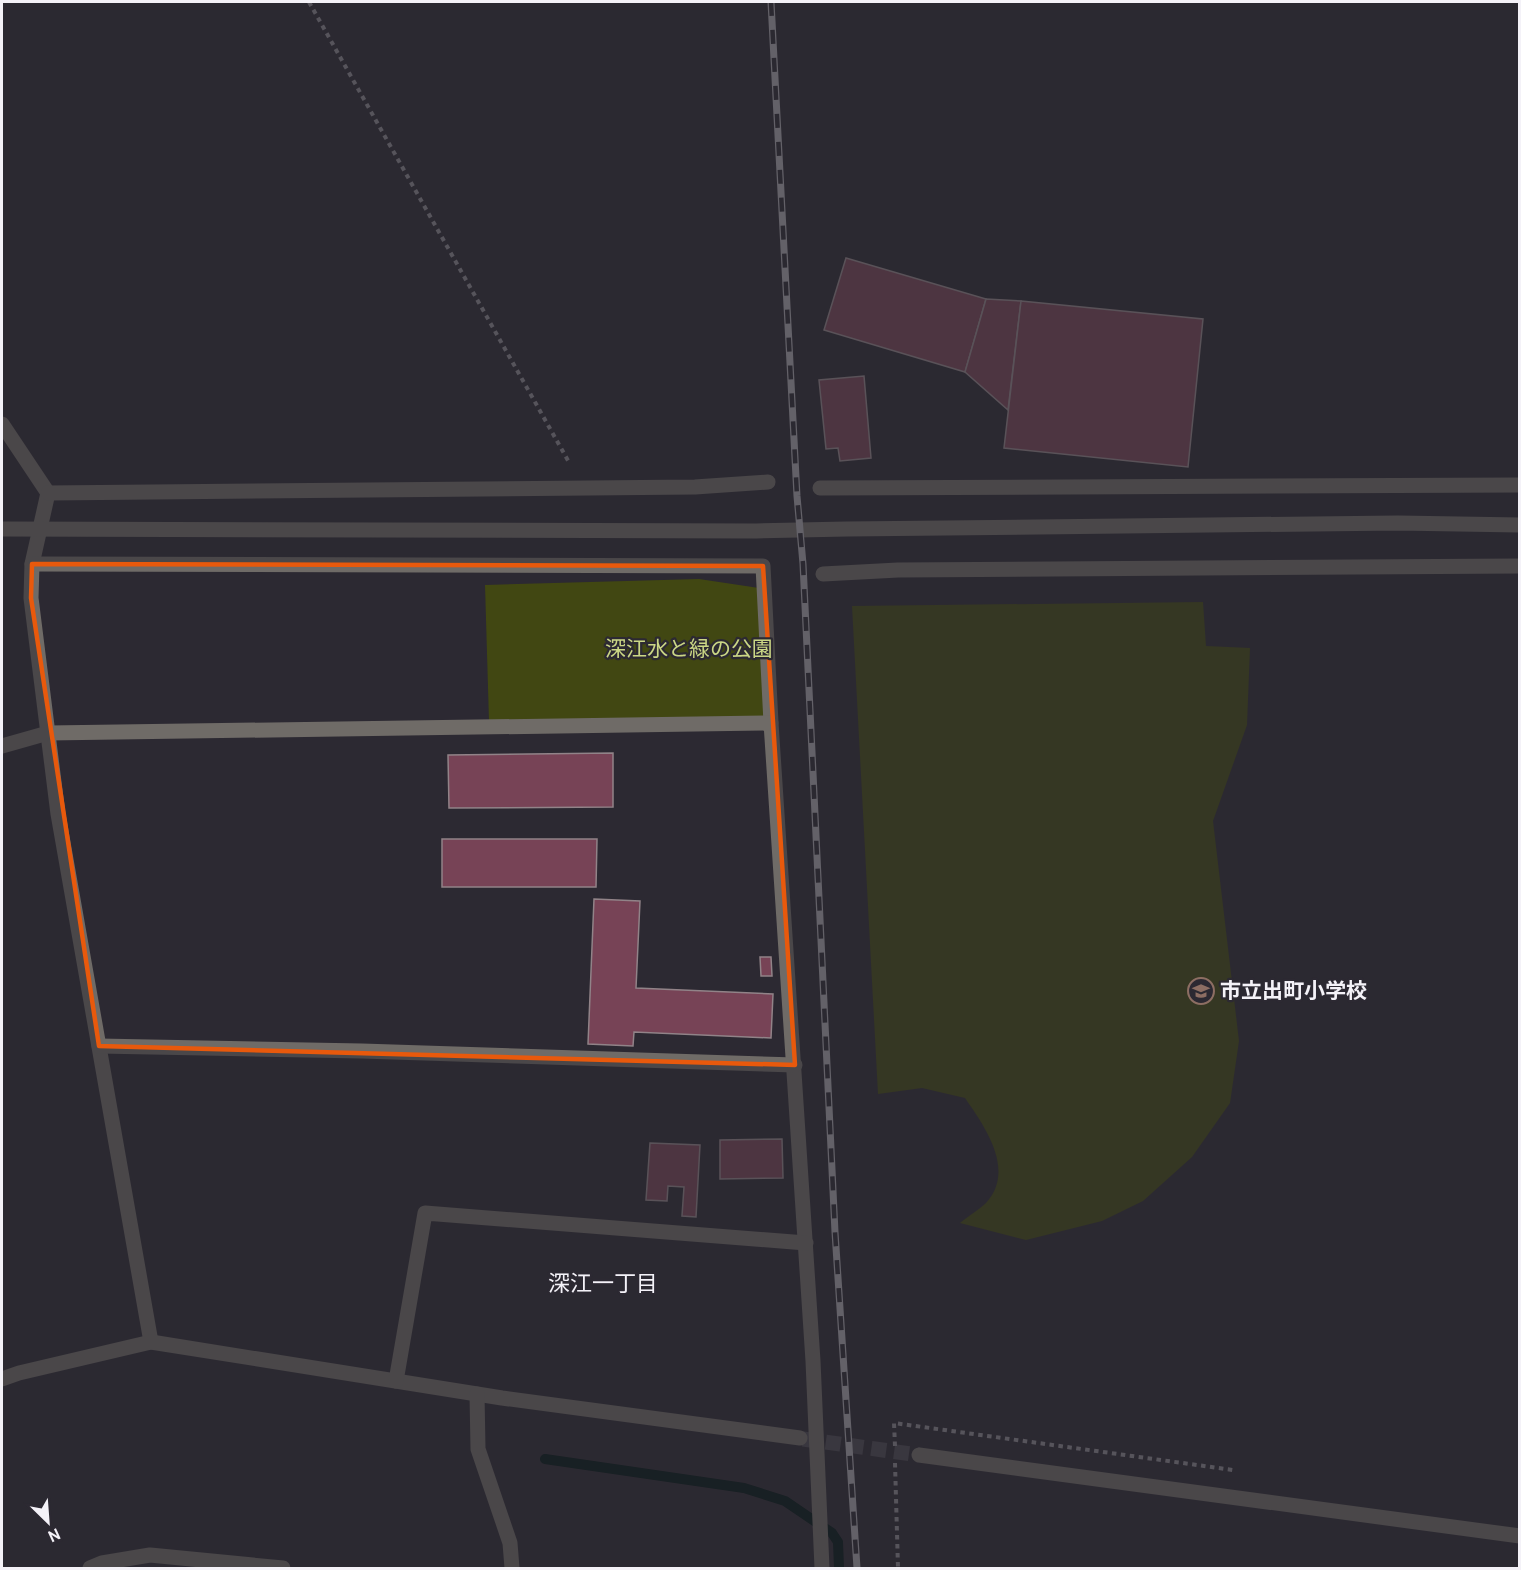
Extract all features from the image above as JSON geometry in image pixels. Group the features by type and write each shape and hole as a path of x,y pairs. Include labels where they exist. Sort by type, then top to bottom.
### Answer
{"street":[{"path":"2,424 48,493 32,564 31,598 58,814 151,1341"},
{"path":"48,493 695,487 768,482"},
{"path":"820,488 1520,485"},
{"path":"2,529 756,531 1398,523 1520,525"},
{"path":"32,564 763,566 771,723 813,1361 822,1569"},
{"path":"823,574 898,570 1520,566"},
{"path":"2,746 48,733 771,723"},
{"path":"99,1046 362,1051 795,1065"},
{"path":"396,1381 425,1214 806,1243"},
{"path":"2,1379 151,1341 477,1394 800,1438"},
{"path":"477,1394 478,1449 510,1543 512,1569"},
{"path":"919,1455 1520,1536"},
{"path":"90,1569 102,1563 153,1562 283,1569"}],"path":[{"path":"309,2 584,488"}],"highlighted area":[{"path":"32,564 763,566 795,1065 99,1046 31,598"}],"green space":[{"name":"深江水と緑の公園","path":"699,579 759,588 764,719 489,721 485,585"},
{"path":"1203,602 1206,646 1250,648 1247,725 1213,821 1239,1041 1230,1103 1192,1157 1143,1201 1102,1221 1026,1240 960,1223 986,1203 995,1190 998,1177 998,1163 994,1149 981,1122 965,1098 922,1088 878,1094 852,606"}],"building":[{"path":"846,258 986,299 965,372 824,330"},
{"path":"986,299 1021,301 1008,410 965,372"},
{"path":"1021,301 1203,319 1188,467 1004,448"},
{"path":"864,376 871,458 840,461 838,448 826,449 819,380"},
{"path":"613,753 613,807 449,808 448,755"},
{"path":"442,839 597,839 596,887 442,887"},
{"path":"594,899 640,901 636,988 773,994 771,1038 634,1032 633,1046 588,1044"},
{"path":"760,957 771,957 772,976 761,976"},
{"path":"782,1139 783,1178 720,1179 720,1140"},
{"path":"650,1143 700,1145 696,1217 682,1216 684,1187 668,1186 667,1201 646,1200"}],"waterway":[{"path":"545,1459 744,1488 785,1501 832,1533 838,1542 839,1568"}],"tunnel":[{"path":"803,1439 919,1455"}],"railway":[{"path":"771,2 797,496 803,564 835,1232 857,1568"}],"place":[{"name":"市立出町小学校","path":"1201,991"}],"district":[{"name":"深江一丁目","path":"603,1283"}]}
